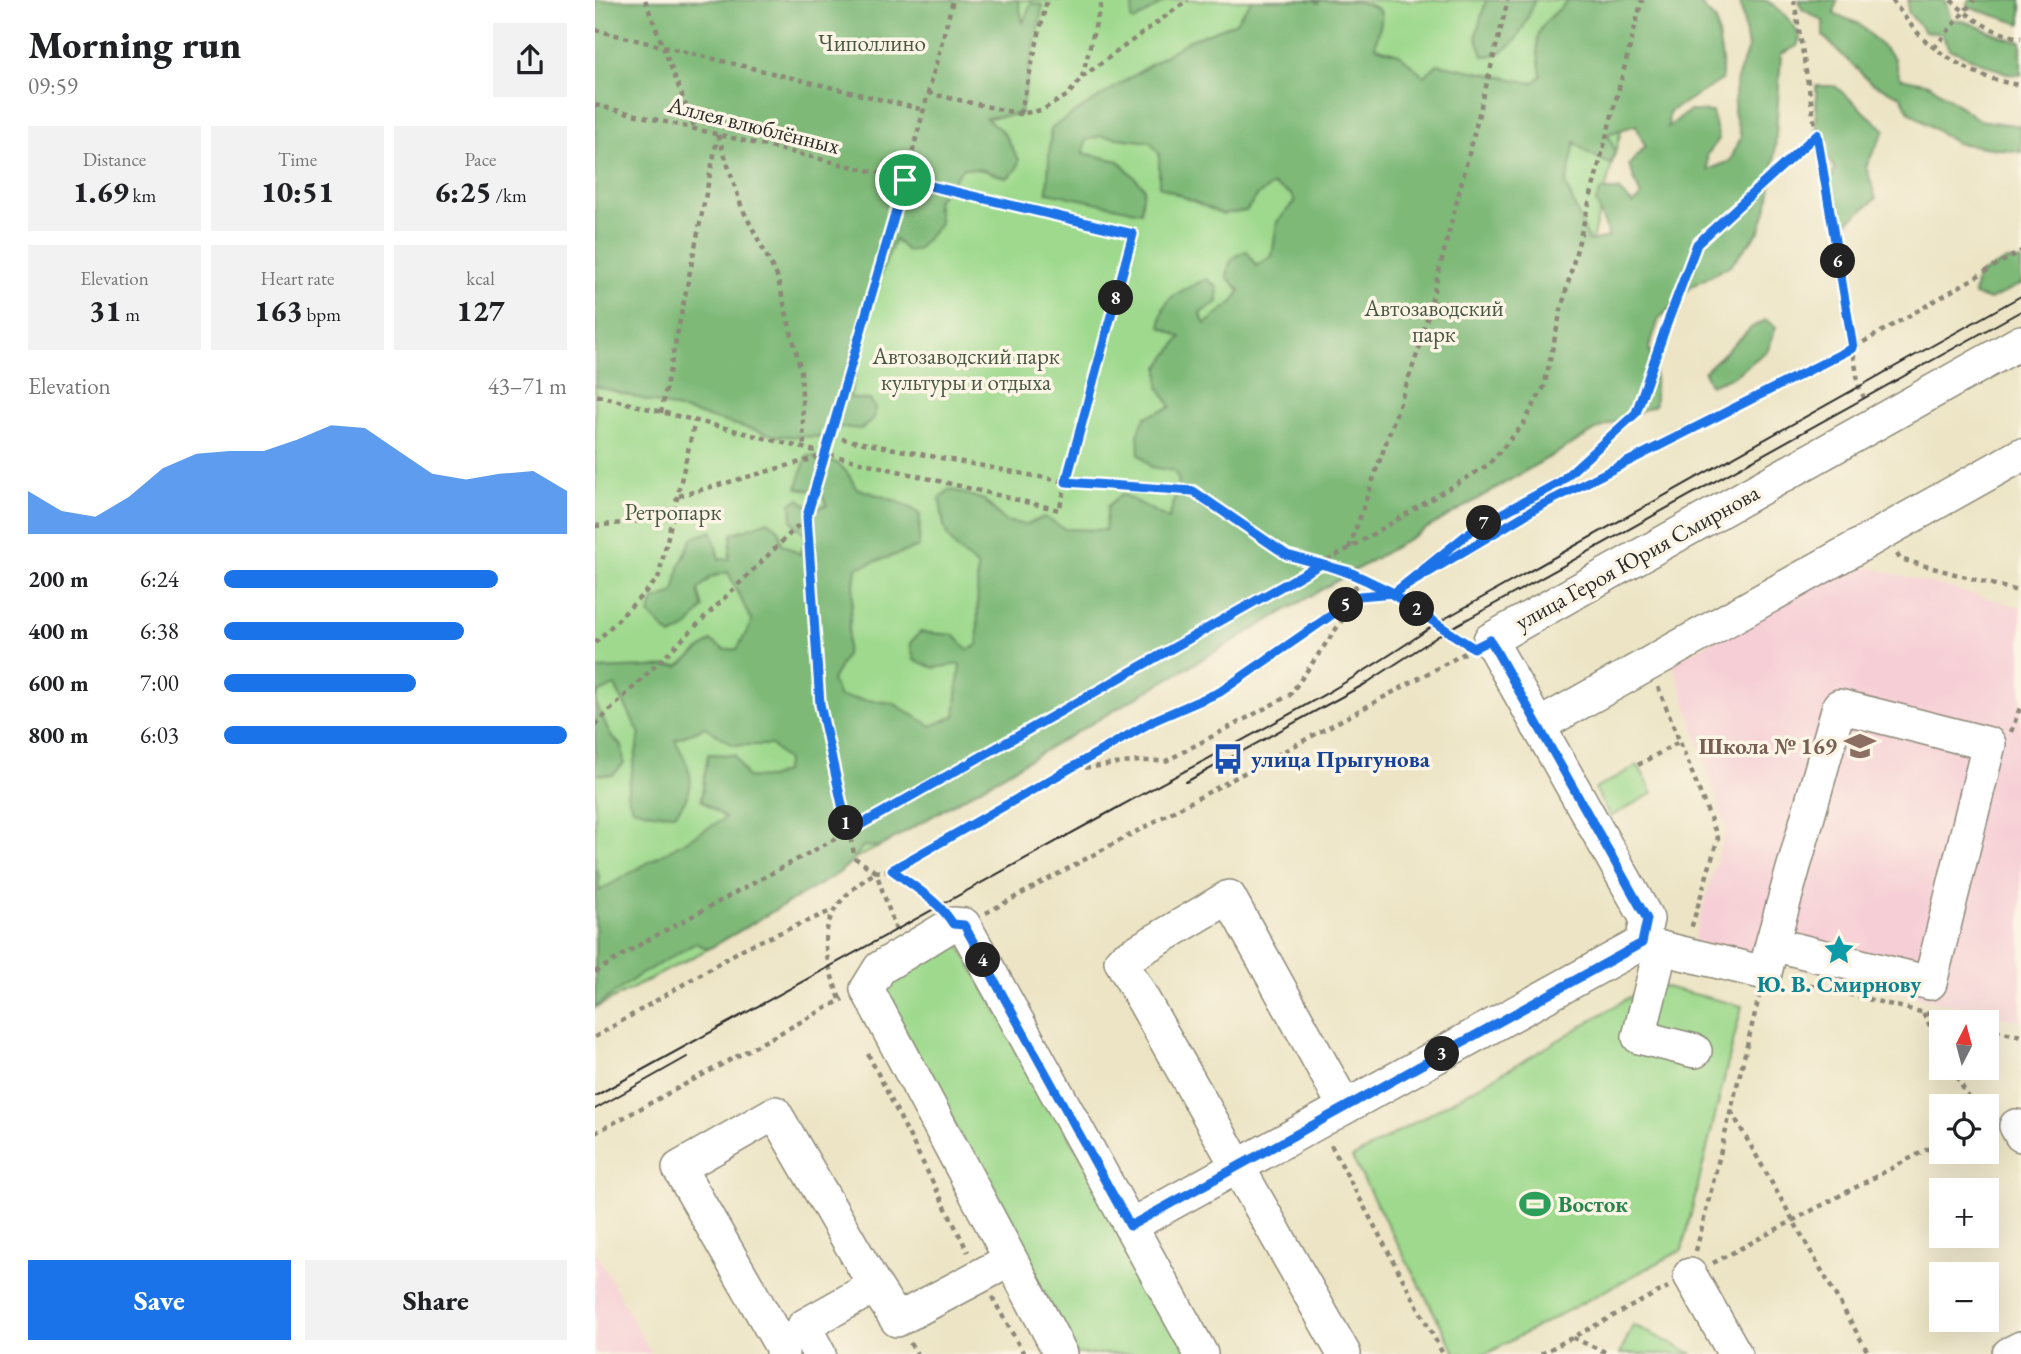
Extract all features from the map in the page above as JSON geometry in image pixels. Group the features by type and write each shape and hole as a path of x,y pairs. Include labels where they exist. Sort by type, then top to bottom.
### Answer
{"street":[{"name":"улица Героя Юрия Смирнова","path":"1482,644 2021,342"},
{"path":"1538,726 2021,455"},
{"path":"1482,644 1538,726 1663,948 1639,1037 1695,1051"},
{"path":"1130,1226 1332,1114 1663,948 1768,959 1930,983 1989,744 1839,706 1768,959"},
{"path":"1332,1114 1229,897 1121,961 1344,1354"},
{"path":"1061,1354 867,989 880,968 959,925 1202,1354"},
{"path":"782,1354 782,1347 679,1168 775,1113 897,1320 1010,1259"},
{"path":"1690,1275 1735,1354"},
{"path":"819,1354 804,1326 875,1286"},
{"path":"2009,1354 2021,1348"}],"path":[{"path":"855,858 820,704 807,516 905,180 953,0"},
{"path":"1020,114 1047,0"},
{"path":"1082,77 1102,0"},
{"path":"928,93 1020,114 1042,110 1068,95 1082,77 1188,0"},
{"path":"1348,549 1419,346 1507,0"},
{"path":"595,972 1348,549 1487,465 1522,426 1544,387 1561,310 1642,0"},
{"path":"1794,0 1859,387 1877,422"},
{"path":"1892,0 1934,48 1968,69 2010,84 2021,85"},
{"path":"1951,0 1963,12 2007,36 2021,38"},
{"path":"1934,48 1974,0"},
{"path":"644,1 695,129"},
{"path":"595,30 924,110"},
{"name":"Аллея влюблённых","path":"595,105 1133,234 1066,482"},
{"path":"1394,593 1475,528 1560,482 1636,413 1697,244 1817,134"},
{"path":"661,413 718,135"},
{"path":"718,135 742,208 777,275 801,371 804,449"},
{"path":"907,951 895,929 876,872 892,870 1155,720 1220,692 1359,596 1394,593 1538,507 1853,348 2021,251"},
{"path":"595,395 804,449 1059,510 1066,482"},
{"path":"595,643 658,579 695,421"},
{"path":"832,437 1066,482 1193,491 1287,555 1350,572 1394,593 1482,644"},
{"path":"679,496 827,454"},
{"path":"595,725 807,516"},
{"path":"595,526 674,517"},
{"path":"1884,532 1900,559 2021,592"},
{"path":"1350,572 1359,596"},
{"path":"1070,769 1139,761 1166,761 1290,695 1359,596"},
{"path":"892,870 938,905 959,925 1482,644"},
{"path":"1648,664 1718,838 1663,948"},
{"path":"1638,765 1679,742"},
{"path":"595,1037 746,947 832,911"},
{"path":"1690,1275 1768,959 1929,1014"},
{"path":"595,1133 841,1000 867,989"},
{"path":"1923,1012 1929,1023"},
{"path":"1999,1031 2021,1037"},
{"path":"1731,1110 1869,1354"},
{"path":"1332,1114 1443,1354"},
{"path":"1541,1354 1929,1148"},
{"path":"1572,1337 1610,1354"}],"shaded area":[{"name":"Школа № 169","path":"1852,563 2021,607 2021,1022 1999,1017 1999,1010 1972,1010 1775,962 1754,953 1693,942 1726,828 1673,663"},
{"path":"595,1250 651,1354 595,1354"}],"green space":[{"name":"Автозаводский парк культуры и отдыха","path":"595,0 1656,0 1560,359 1596,430 879,847 855,858 839,873 708,949 595,1008"},
{"name":"Чиполлино","path":"595,0 1018,0 1023,23 1031,3 1043,5 1020,114 986,118 1003,132 1019,160 1017,169 1007,178 983,170 963,168 936,201 940,224 917,250 907,251 895,239 867,309 850,398 870,400 875,408 874,419 861,429 840,427 832,437 776,436 595,386"},
{"path":"1133,0 1167,0 1134,21 1131,19"},
{"name":"Автозаводский парк","path":"1252,0 1315,0 1318,3 1321,0 1337,0 1364,3 1378,9 1381,14 1375,47 1399,54 1424,76 1438,64 1533,83 1541,76 1537,49 1539,32 1569,0 1696,0 1716,21 1722,80 1669,112 1668,127 1689,111 1712,112 1719,139 1707,155 1708,170 1730,161 1741,137 1734,112 1736,82 1748,48 1740,0 1769,2 1785,16 1798,33 1800,38 1797,46 1781,54 1774,167 1768,204 1760,230 1732,264 1691,287 1659,319 1649,348 1655,374 1655,405 1596,430 879,847 863,846 839,873 708,949 696,943 638,976 595,1007 595,866 599,876 599,891 725,818 701,800 708,754 735,755 747,777 769,778 784,772 787,761 771,745 733,745 705,727 675,740 689,769 690,786 688,795 675,814 652,813 632,808 627,794 640,734 615,686 599,692 595,701 595,669 679,666 711,641 725,650 737,649 752,622 728,572 711,577 698,590 703,608 687,628 671,636 649,614 654,600 674,593 679,568 692,538 712,531 719,559 729,559 732,534 768,521 779,529 782,544 800,554 807,537 792,521 791,503 799,499 813,510 827,505 820,492 797,488 807,455 842,467 856,488 897,502 920,514 919,547 856,568 846,655 832,680 839,697 893,703 931,726 955,716 960,664 934,668 914,660 910,643 920,632 954,635 968,650 978,645 977,566 953,544 943,522 940,498 950,489 984,500 1005,521 1026,525 1044,517 1065,529 1105,530 1108,506 1122,494 1169,519 1179,481 1174,471 1151,467 1139,454 1138,433 1145,417 1171,407 1159,387 1159,367 1181,337 1161,327 1164,308 1168,301 1181,291 1207,279 1217,287 1218,302 1200,313 1205,324 1234,301 1240,290 1227,277 1232,260 1247,251 1256,266 1272,256 1277,222 1295,201 1291,194 1273,185 1257,196 1246,211 1222,214 1159,186 1159,154 1150,142 1101,136 1086,140 1083,153 1119,161 1144,187 1141,212 1047,192 1051,128 1188,41 1235,23","holes":["1636,125 1645,146 1629,165 1641,197 1633,204 1618,190 1601,190 1596,201 1609,237 1589,241 1566,185 1575,142 1586,152 1610,164 1615,151 1608,134"]},
{"path":"1486,0 1535,0 1522,29 1511,45 1494,55 1483,56 1476,36"},
{"path":"1799,0 1837,0 1834,14 1858,23 1894,58 1900,78 1929,84 1979,120 2021,126 2021,152 1956,143 1909,112 1901,96 1871,83 1823,36 1823,21 1802,9"},
{"path":"1908,0 1945,0 1951,19 2021,41 2021,75 2009,74 1949,49 1941,33 1925,32 1908,12"},
{"path":"1968,0 2021,0 2021,24 1968,7"},
{"path":"1816,86 1835,86 1885,130 1866,166 1876,199 1842,226 1827,192 1835,168 1817,146"},
{"path":"2007,260 2021,261 2021,284 1990,300 1974,295 1977,276"},
{"path":"1766,320 1776,327 1768,350 1734,376 1710,385 1704,372 1752,327"},
{"path":"595,701 611,736 622,746 624,763 613,775 595,774"},
{"path":"1638,765 1653,793 1610,817 1595,789"},
{"path":"945,939 958,943 1195,1354 1076,1354 881,987"},
{"name":"Восток","path":"1645,982 1742,1006 1682,1250 1486,1354 1456,1354 1352,1158 1532,1056 1638,992"},
{"path":"1633,1325 1693,1354 1620,1354"}],"tram line":[{"path":"595,1096 1280,720 1399,649 1437,623 2021,296"},
{"path":"1186,782 1365,684 1446,631 2021,311"},
{"path":"595,1109 687,1057"}],"place":[{"name":"Школа № 169","path":"1860,746"},
{"name":"улица Прыгунова","path":"1228,759"},
{"name":"Ю. В. Смирнову","path":"1839,950"},
{"name":"Восток","path":"1535,1204"}],"route":[{"path":"905,180 807,516 820,704 848,832 1321,564 1350,572 1394,593 1474,648 1490,640 1647,919 1642,943 1130,1226 964,925 953,924 938,905 892,870 1155,720 1220,692 1359,596 1394,593 1538,507 1658,444 1853,348 1817,134 1697,244 1636,413 1560,482 1475,528 1394,593 1350,572 1287,555 1193,491 1066,482 1133,234 905,180"}],"park label":[{"name":"Ретропарк","path":"673,512"}]}
